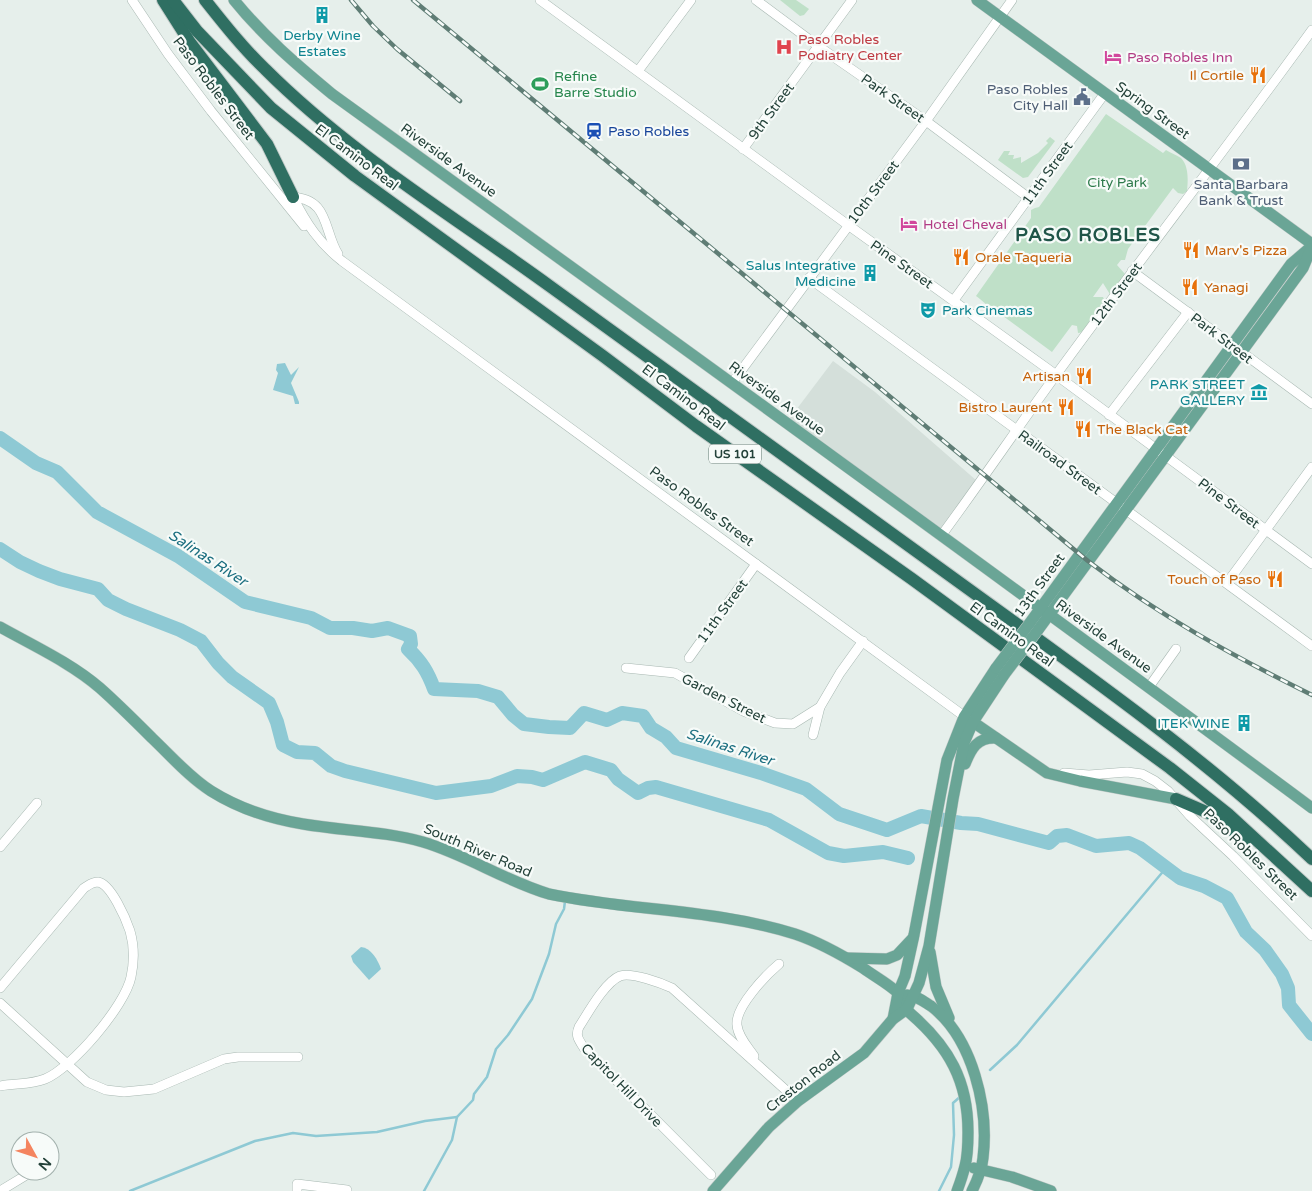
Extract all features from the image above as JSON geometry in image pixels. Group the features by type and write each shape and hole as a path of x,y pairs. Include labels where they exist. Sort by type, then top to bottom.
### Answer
{"highway":[{"path":"163,0 188,41 267,144 293,197"},
{"name":"El Camino Real","path":"172,0 196,31 271,108 354,176 604,356 696,426 912,579 1170,768 1228,814 1312,891"},
{"name":"El Camino Real","path":"205,0 265,69 297,100 361,152 1043,643 1253,804 1312,859"},
{"path":"1176,799 1211,814 1251,845 1286,876 1312,891"},
{"path":"1253,804 1266,809 1312,847"}],"main road":[{"name":"Riverside Avenue","path":"234,0 268,39 332,94 1045,611 1312,808"},
{"name":"Spring Street","path":"977,0 1312,246"},
{"name":"13th Street","path":"898,993 905,976 914,936 947,760 968,719 1000,672 1237,349 1291,264 1312,246"},
{"name":"South River Road","path":"0,627 68,664 98,687 174,760 201,783 212,791 243,806 280,819 304,824 378,832 424,842 530,889 549,894 762,925 797,935 846,958 898,993"},
{"path":"968,719 930,942 936,987 945,1011 964,1047 980,1097 984,1138 981,1170 972,1191"},
{"name":"Paso Robles Street","path":"968,719 1047,773 1176,799"},
{"path":"961,767 974,746 982,740 996,738"},
{"path":"846,958 887,959 897,955 914,936"},
{"name":"Creston Road","path":"713,1191 769,1128 798,1101 864,1053 893,1019 906,1010 925,965 930,942"},
{"path":"898,993 920,998 939,1012 957,1032"},
{"path":"898,993 906,1010 940,1041 959,1076 968,1116 965,1166 957,1191"},
{"name":"Creston Road","path":"893,1019 898,993"},
{"path":"965,1166 1012,1177 1051,1191"}],"street":[{"name":"Paso Robles Street","path":"132,0 205,104 276,193 303,225 328,250 968,719"},
{"name":"Pine Street","path":"540,0 743,149 954,300 1312,564"},
{"path":"638,71 691,0"},
{"name":"Park Street","path":"756,0 818,46 926,121 1029,198"},
{"name":"9th Street","path":"743,149 852,0"},
{"name":"10th Street","path":"732,383 926,121 1012,0"},
{"name":"12th Street","path":"941,536 1132,271 1312,30"},
{"name":"11th Street","path":"954,300 1105,93"},
{"name":"Paso Robles Street","path":"276,193 286,197 300,198 312,204 324,215 331,242 342,261"},
{"name":"Paso Robles Street","path":"293,197 316,236"},
{"name":"Park Street","path":"1132,271 1312,404"},
{"name":"Railroad Street","path":"809,278 1312,646"},
{"path":"1109,415 1188,312"},
{"path":"1227,583 1312,467"},
{"name":"11th Street","path":"688,658 756,564"},
{"path":"813,735 820,708 840,673 863,641"},
{"path":"1148,687 1176,649"},
{"name":"Garden Street","path":"626,668 675,673 743,711 775,723 793,724 820,708"},
{"name":"Paso Robles Street","path":"1047,773 1089,775 1128,772 1142,774 1156,781 1312,936"},
{"name":"Paso Robles Street","path":"1147,793 1172,804 1190,816"},
{"path":"0,847 37,802"},
{"path":"0,988 84,888 92,882 100,882 109,888 130,932 132,947 131,978 124,996 115,1010 68,1064 45,1079 32,1083 0,1086"},
{"path":"763,1069 740,1034 737,1023 741,1011 752,992 766,975 779,964"},
{"name":"Capitol Hill Drive","path":"711,1175 584,1048 576,1033 610,984 619,977 626,975 653,981 672,988 798,1101"},
{"path":"0,1003 86,1082 106,1090 124,1092 154,1089 224,1059 298,1056"},
{"path":"0,1191 16,1181"},
{"path":"297,1191 297,1184 347,1190"}],"shaded area":[{"path":"833,361 875,392 977,481 938,534 787,422"}],"green space":[{"path":"780,0 796,0 809,9 804,15 800,16"},
{"name":"City Park","path":"1106,114 1163,153 1166,150 1181,158 1187,169 1187,191 1183,194 1178,193 1173,188 1128,249 1125,260 1121,260 1117,265 1125,274 1127,283 1111,296 1103,283 1093,297 1103,297 1106,303 1100,312 1091,319 1090,331 1078,333 1077,326 1072,325 1052,352 976,296 1031,218 1031,210 1039,207"},
{"path":"1050,137 1055,141 1028,177 1023,178 998,160 1004,151 1010,151 1008,155 1014,155 1013,159 1021,157 1021,163 1038,153 1048,143 1046,141"}],"water":[{"path":"285,363 291,375 299,367 291,383 299,404 295,404 293,396 273,390 278,373 276,370 277,364"},
{"path":"361,947 371,952 381,969 369,980 353,962 351,956"}],"waterway":[{"name":"Salinas River","path":"0,438 36,463 57,472 97,512 178,556 245,602 311,618 330,628 353,628 372,631 388,628 410,636 411,644 408,649 424,667 434,689 478,691 498,697 513,715 524,724 570,728 584,713 607,720 622,713 643,716 651,728 666,737 676,748 761,773 806,789 839,814 887,830 921,816 978,824 1049,843 1057,836 1067,835 1096,846 1129,843 1140,848 1180,878 1204,886 1227,898 1246,932 1265,950 1282,974 1288,988 1289,1005 1312,1034"},
{"name":"Salinas River","path":"0,549 39,571 60,579 98,589 108,600 180,630 201,641 232,677 269,703 277,722 283,745 297,752 315,753 331,766 345,771 436,793 491,786 517,776 543,780 585,762 611,770 618,779 638,793 648,788 656,787 769,820 828,853 844,856 883,852 908,858"},
{"path":"990,1070 1017,1045 1166,868"},
{"path":"424,1191 452,1140 457,1117 473,1100 474,1094 487,1077 496,1049 508,1035 532,999 549,954 556,924 564,909 565,901"},
{"path":"939,1191 951,1167 954,1135 953,1103 961,1096"},
{"path":"130,1191 255,1141 293,1133 316,1136 377,1132 425,1121 457,1117"}],"railway":[{"path":"351,0 373,26 397,49 460,101"},
{"path":"413,0 1088,561 1114,581 1197,634 1312,695"}],"place":[{"name":"Derby Wine Estates","path":"322,15"},
{"name":"Paso Robles Podiatry Center","path":"784,47"},
{"name":"Paso Robles Inn","path":"1113,57"},
{"name":"Il Cortile","path":"1258,75"},
{"name":"Refine Barre Studio","path":"540,84"},
{"name":"Paso Robles City Hall","path":"1082,97"},
{"name":"Paso Robles","path":"594,131"},
{"name":"Santa Barbara Bank & Trust","path":"1241,164"},
{"name":"Hotel Cheval","path":"909,224"},
{"name":"Marv's Pizza","path":"1191,250"},
{"name":"Orale Taqueria","path":"961,257"},
{"name":"Salus Integrative Medicine","path":"870,273"},
{"name":"Yanagi","path":"1190,287"},
{"name":"Park Cinemas","path":"928,310"},
{"name":"Artisan","path":"1084,376"},
{"name":"PARK STREET GALLERY","path":"1259,392"},
{"name":"Bistro Laurent","path":"1066,407"},
{"name":"The Black Cat","path":"1083,429"},
{"name":"Touch of Paso","path":"1275,579"},
{"name":"ITEK WINE","path":"1244,723"}],"district":[{"name":"PASO ROBLES","path":"1088,234"}]}
